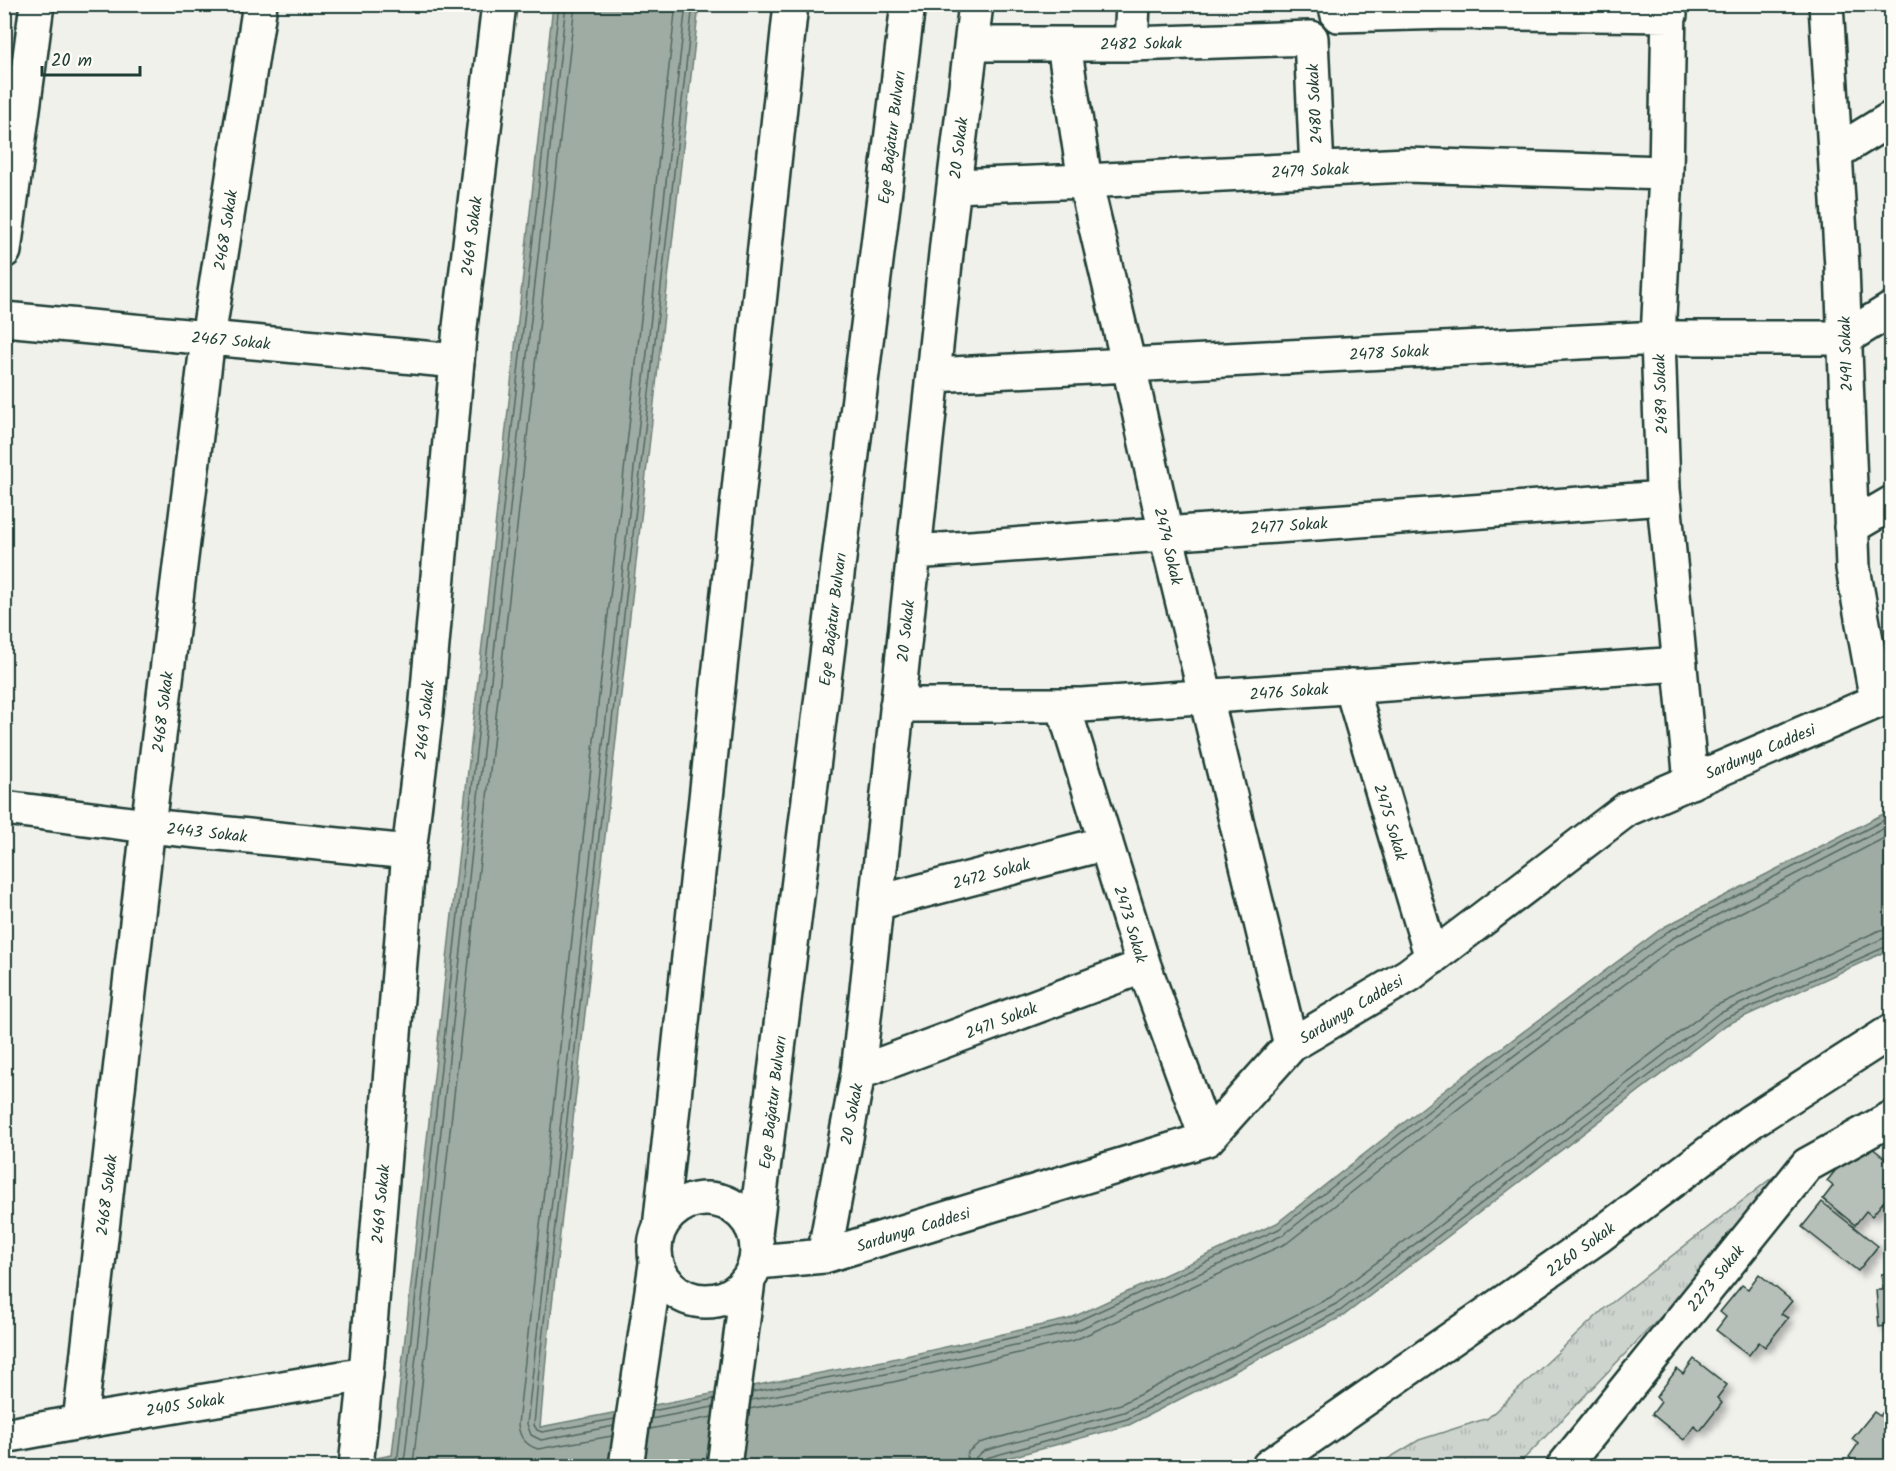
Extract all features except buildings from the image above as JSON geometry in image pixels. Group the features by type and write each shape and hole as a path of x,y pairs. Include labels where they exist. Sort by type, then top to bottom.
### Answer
{"street":[{"path":"4,251 37,4"},
{"name":"2468 Sokak","path":"80,1422 148,826 208,338 260,4"},
{"name":"2469 Sokak","path":"357,1451 366,1374 410,852 426,712 457,361 499,4"},
{"path":"626,1467 656,1264 655,1245 660,1228 791,4"},
{"name":"Ege Bağatur Bulvarı","path":"724,1467 753,1259 908,4"},
{"name":"20 Sokak","path":"824,1256 858,1073 933,375 976,4"},
{"path":"1131,44 1133,4"},
{"name":"2491 Sokak","path":"1826,4 1845,338 1853,568 1884,698"},
{"path":"1337,10 1450,8 1669,10"},
{"name":"2489 Sokak","path":"1669,10 1666,173 1658,338 1664,498 1691,782"},
{"name":"2482 Sokak","path":"971,44 1131,44 1311,38"},
{"name":"2480 Sokak","path":"1311,38 1317,170"},
{"name":"2474 Sokak","path":"1064,45 1085,181 1166,534 1291,1045"},
{"path":"1835,153 1892,118"},
{"name":"2479 Sokak","path":"954,186 1406,165 1666,173"},
{"path":"1845,338 1892,309"},
{"name":"2467 Sokak","path":"4,319 457,361"},
{"name":"2478 Sokak","path":"933,375 1658,338 1845,338"},
{"name":"2477 Sokak","path":"914,552 1664,498"},
{"path":"1851,527 1892,502"},
{"name":"2476 Sokak","path":"897,705 1063,705 1680,664"},
{"name":"2475 Sokak","path":"1351,686 1432,958"},
{"name":"Sardunya Caddesi","path":"753,1259 824,1256 1208,1139 1291,1045 1409,975 1627,809 1884,698"},
{"name":"2473 Sokak","path":"1063,705 1144,966 1208,1139"},
{"name":"2443 Sokak","path":"4,808 148,826 410,852"},
{"name":"2472 Sokak","path":"876,903 1106,843"},
{"name":"2471 Sokak","path":"858,1073 1144,966"},
{"name":"2260 Sokak","path":"1269,1467 1596,1238 1750,1122 1892,1031"},
{"name":"2273 Sokak","path":"1564,1467 1807,1166 1892,1118"},
{"path":"656,1264 663,1278 674,1291 689,1299 705,1302 721,1300 736,1292 753,1259 747,1219 734,1207 718,1201 701,1199 684,1204 670,1214 660,1228"},
{"name":"2405 Sokak","path":"4,1436 366,1374"}],"green space":[{"path":"1807,1165 1517,1466 1376,1466 1419,1440 1488,1418 1605,1308 1773,1177 1790,1168"}],"water":[{"path":"553,5 699,5 540,1427 888,1360 1069,1319 1277,1223 1449,1087 1664,927 1891,810 1891,949 1726,1025 1343,1316 1129,1425 978,1466 334,1466 392,1455"}]}
